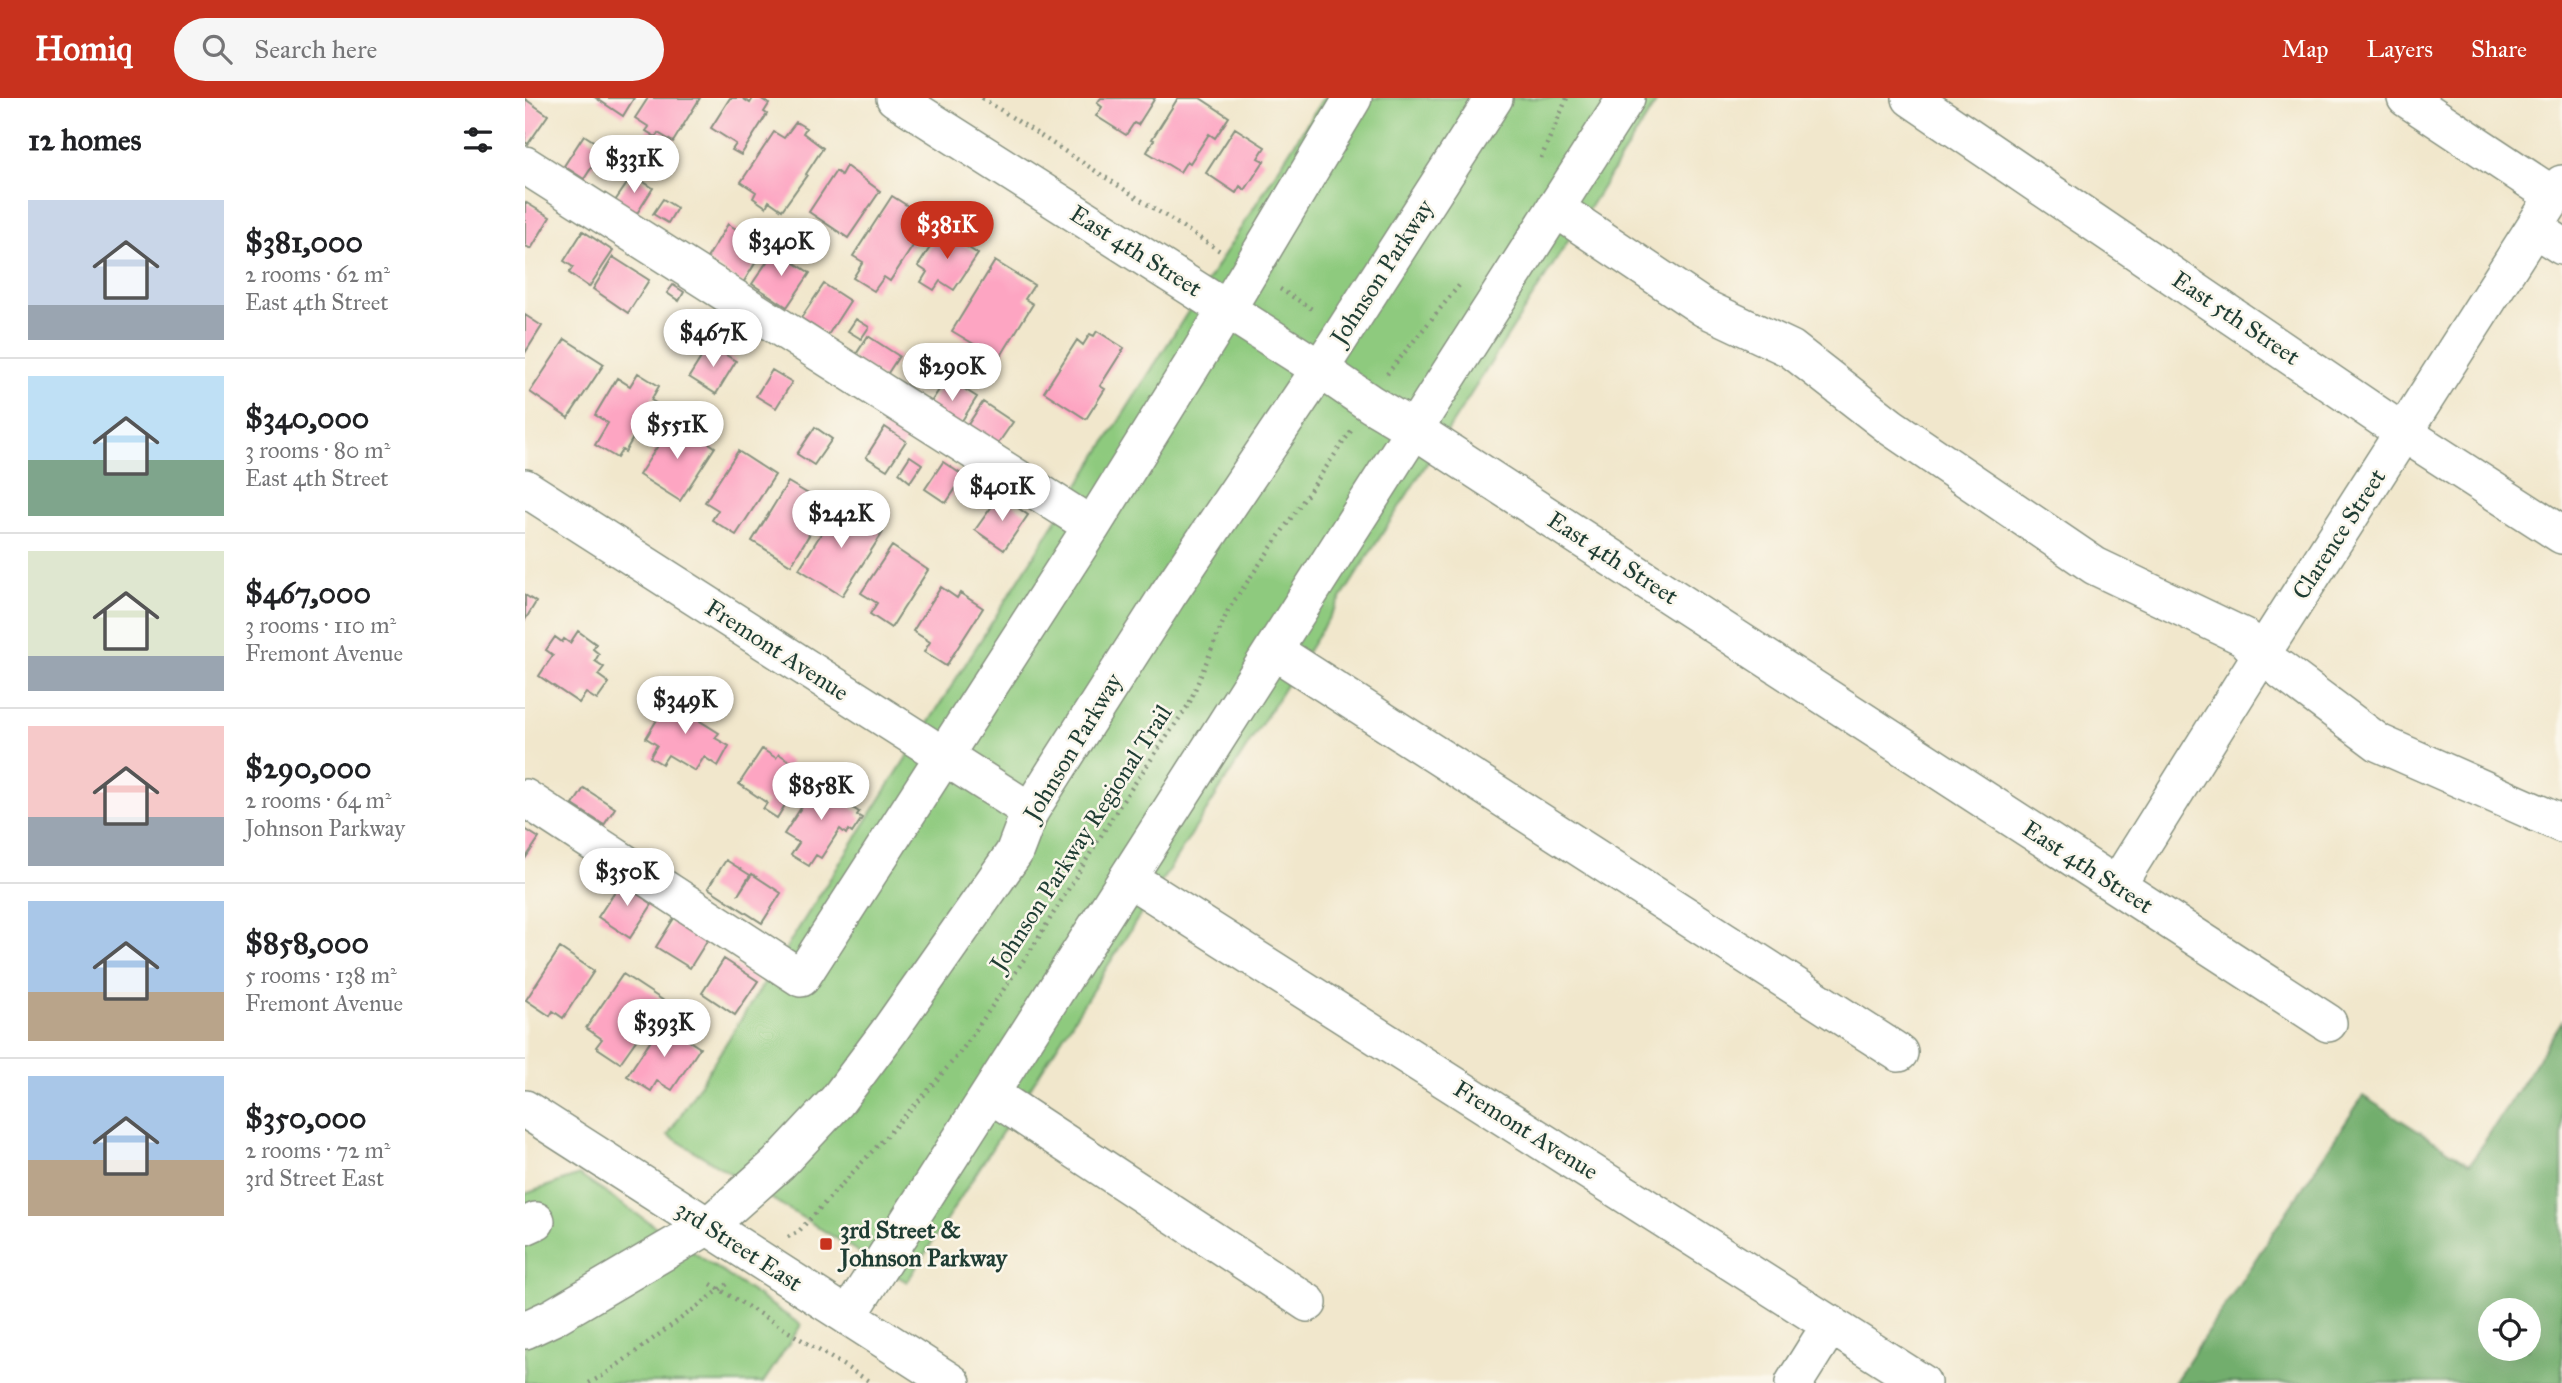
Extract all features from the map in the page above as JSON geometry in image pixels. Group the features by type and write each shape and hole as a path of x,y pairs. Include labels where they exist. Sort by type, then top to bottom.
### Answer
{"street":[{"name":"East 4th Street","path":"895,98 1415,430 2328,1023"},
{"path":"525,798 801,978 1092,526 1227,309 1353,98"},
{"name":"Johnson Parkway","path":"525,1330 553,1317 708,1226 778,1164 837,1101 1014,853 1030,811 1167,596 1320,369 1495,98"},
{"path":"848,1316 1130,879 1626,98"},
{"name":"East 5th Street","path":"1911,98 2404,433 2562,535"},
{"path":"2406,98 2558,190"},
{"path":"525,164 1092,526"},
{"name":"Clarence Street","path":"2117,885 2260,654 2404,433 2548,237 2558,190"},
{"path":"1555,208 1704,308 1791,349 1891,427 2095,566 2243,637 2260,654 2379,743 2562,824"},
{"name":"Fremont Avenue","path":"525,488 1030,811"},
{"path":"1273,650 1899,1053"},
{"name":"Fremont Avenue","path":"1130,879 1922,1383"},
{"path":"992,1095 1308,1303"},
{"name":"3rd Street East","path":"525,1109 952,1383"},
{"path":"1794,1383 1831,1324"}],"path":[{"path":"982,98 1224,253"},
{"path":"1537,168 1567,98"},
{"path":"1386,375 1467,274"},
{"path":"1273,284 1312,309"},
{"name":"Johnson Parkway Regional Trail","path":"790,1236 798,1232 925,1094 969,1040 1034,945 1120,805 1189,705 1228,610 1354,426"},
{"path":"711,1284 872,1383"},
{"path":"589,1383 604,1375 719,1290"}],"green space":[{"path":"1323,98 1659,98 907,1282 668,1135"},
{"path":"2562,1021 2562,1383 2174,1383 2363,1096 2470,1164"},
{"path":"579,1175 801,1325 763,1383 525,1383 525,1194"}],"building":[{"path":"596,98 634,98 623,116"},
{"path":"648,98 700,98 673,142 658,133 656,137 646,131 649,127 635,118"},
{"path":"730,98 742,98 750,103 753,98 760,98 769,104 764,112 767,114 741,155 732,150 736,144 711,128"},
{"path":"1101,98 1155,98 1138,125 1134,123 1126,135 1096,116 1102,107 1097,103"},
{"path":"1178,98 1200,98 1229,117 1215,138 1209,134 1190,163 1187,161 1180,172 1147,152 1154,140 1152,139"},
{"path":"525,99 548,115 528,144 525,142"},
{"path":"796,122 806,128 803,133 823,148 782,210 769,201 766,207 753,198 756,192 741,182 774,132 784,138"},
{"path":"1235,128 1265,147 1258,158 1264,161 1245,190 1240,186 1236,193 1206,173"},
{"path":"584,135 604,148 584,179 564,166"},
{"path":"846,166 880,191 848,238 809,212 836,171 841,175"},
{"path":"633,175 653,188 636,215 615,201"},
{"path":"892,196 930,220 890,281 884,277 874,291 853,278 863,262 853,256"},
{"path":"663,199 677,208 668,223 653,214"},
{"path":"525,202 550,217 531,249 525,246"},
{"path":"728,224 765,247 743,283 706,260"},
{"path":"946,226 959,234 955,239 978,254 954,290 940,281 934,290 921,282 927,272 918,266"},
{"path":"583,231 613,251 589,287 569,273 573,267 564,261"},
{"path":"775,250 810,273 787,307 752,284"},
{"path":"613,257 649,280 628,313 593,289"},
{"path":"995,261 1034,285 1025,299 1033,304 999,359 952,331"},
{"path":"824,284 850,301 828,335 801,318"},
{"path":"673,285 684,292 679,301 667,293"},
{"path":"525,315 542,326 525,353"},
{"path":"856,319 869,327 861,339 848,331"},
{"path":"1097,331 1124,348 1100,386 1105,389 1086,419 1044,392 1077,340 1083,345 1090,334 1094,336"},
{"path":"689,333 699,340 691,351 681,344"},
{"path":"868,336 899,356 884,379 853,359"},
{"path":"565,339 604,364 568,418 530,392"},
{"path":"709,345 736,361 716,394 689,377"},
{"path":"772,370 792,382 776,408 756,396"},
{"path":"638,373 659,386 651,400 664,408 650,430 641,424 625,452 622,450 617,458 595,445 608,423 595,415 617,378 630,386"},
{"path":"947,378 977,397 958,427 927,408"},
{"path":"983,402 1013,422 993,451 963,432"},
{"path":"674,421 715,447 680,501 639,475"},
{"path":"815,427 832,439 814,465 797,454"},
{"path":"885,427 906,441 887,470 866,457"},
{"path":"738,451 775,475 736,535 712,520 718,510 705,502"},
{"path":"910,456 922,464 910,482 899,473"},
{"path":"943,462 964,476 946,503 925,489"},
{"path":"788,482 827,505 791,565 752,541"},
{"path":"1000,495 1028,515 1004,550 975,530"},
{"path":"839,505 883,532 842,596 799,569"},
{"path":"892,546 928,570 891,628 870,614 877,603 861,593"},
{"path":"941,587 957,598 960,593 983,608 946,666 924,652 930,642 913,631"},
{"path":"525,595 536,602 525,620"},
{"path":"578,631 596,644 593,649 599,654 595,661 604,667 598,675 609,683 597,700 586,693 579,703 539,676 553,655 546,650 555,637 570,643"},
{"path":"673,693 704,710 700,721 719,733 715,738 729,746 718,766 704,757 695,771 668,755 662,764 650,757 657,745 646,738"},
{"path":"762,749 776,758 779,754 791,762 788,767 803,776 777,818 763,809 767,803 739,784"},
{"path":"819,780 848,798 845,803 859,812 857,815 862,818 852,833 848,830 846,834 840,829 821,858 816,855 809,866 791,855 799,843 784,834"},
{"path":"584,788 615,808 604,825 573,805"},
{"path":"525,829 539,838 525,859"},
{"path":"726,860 750,875 738,895 752,874 781,893 762,923 708,888"},
{"path":"623,879 655,900 630,938 598,917"},
{"path":"681,907 715,928 690,968 656,947"},
{"path":"560,948 594,971 563,1018 553,1011 550,1016 526,1000"},
{"path":"724,959 758,981 735,1015 702,993"},
{"path":"623,974 664,1001 620,1063 596,1047 602,1039 586,1028"},
{"path":"662,1023 700,1048 672,1090 657,1081 651,1091 627,1076"}],"place":[{"name":"3rd Street & Johnson Parkway","path":"826,1244"}]}
